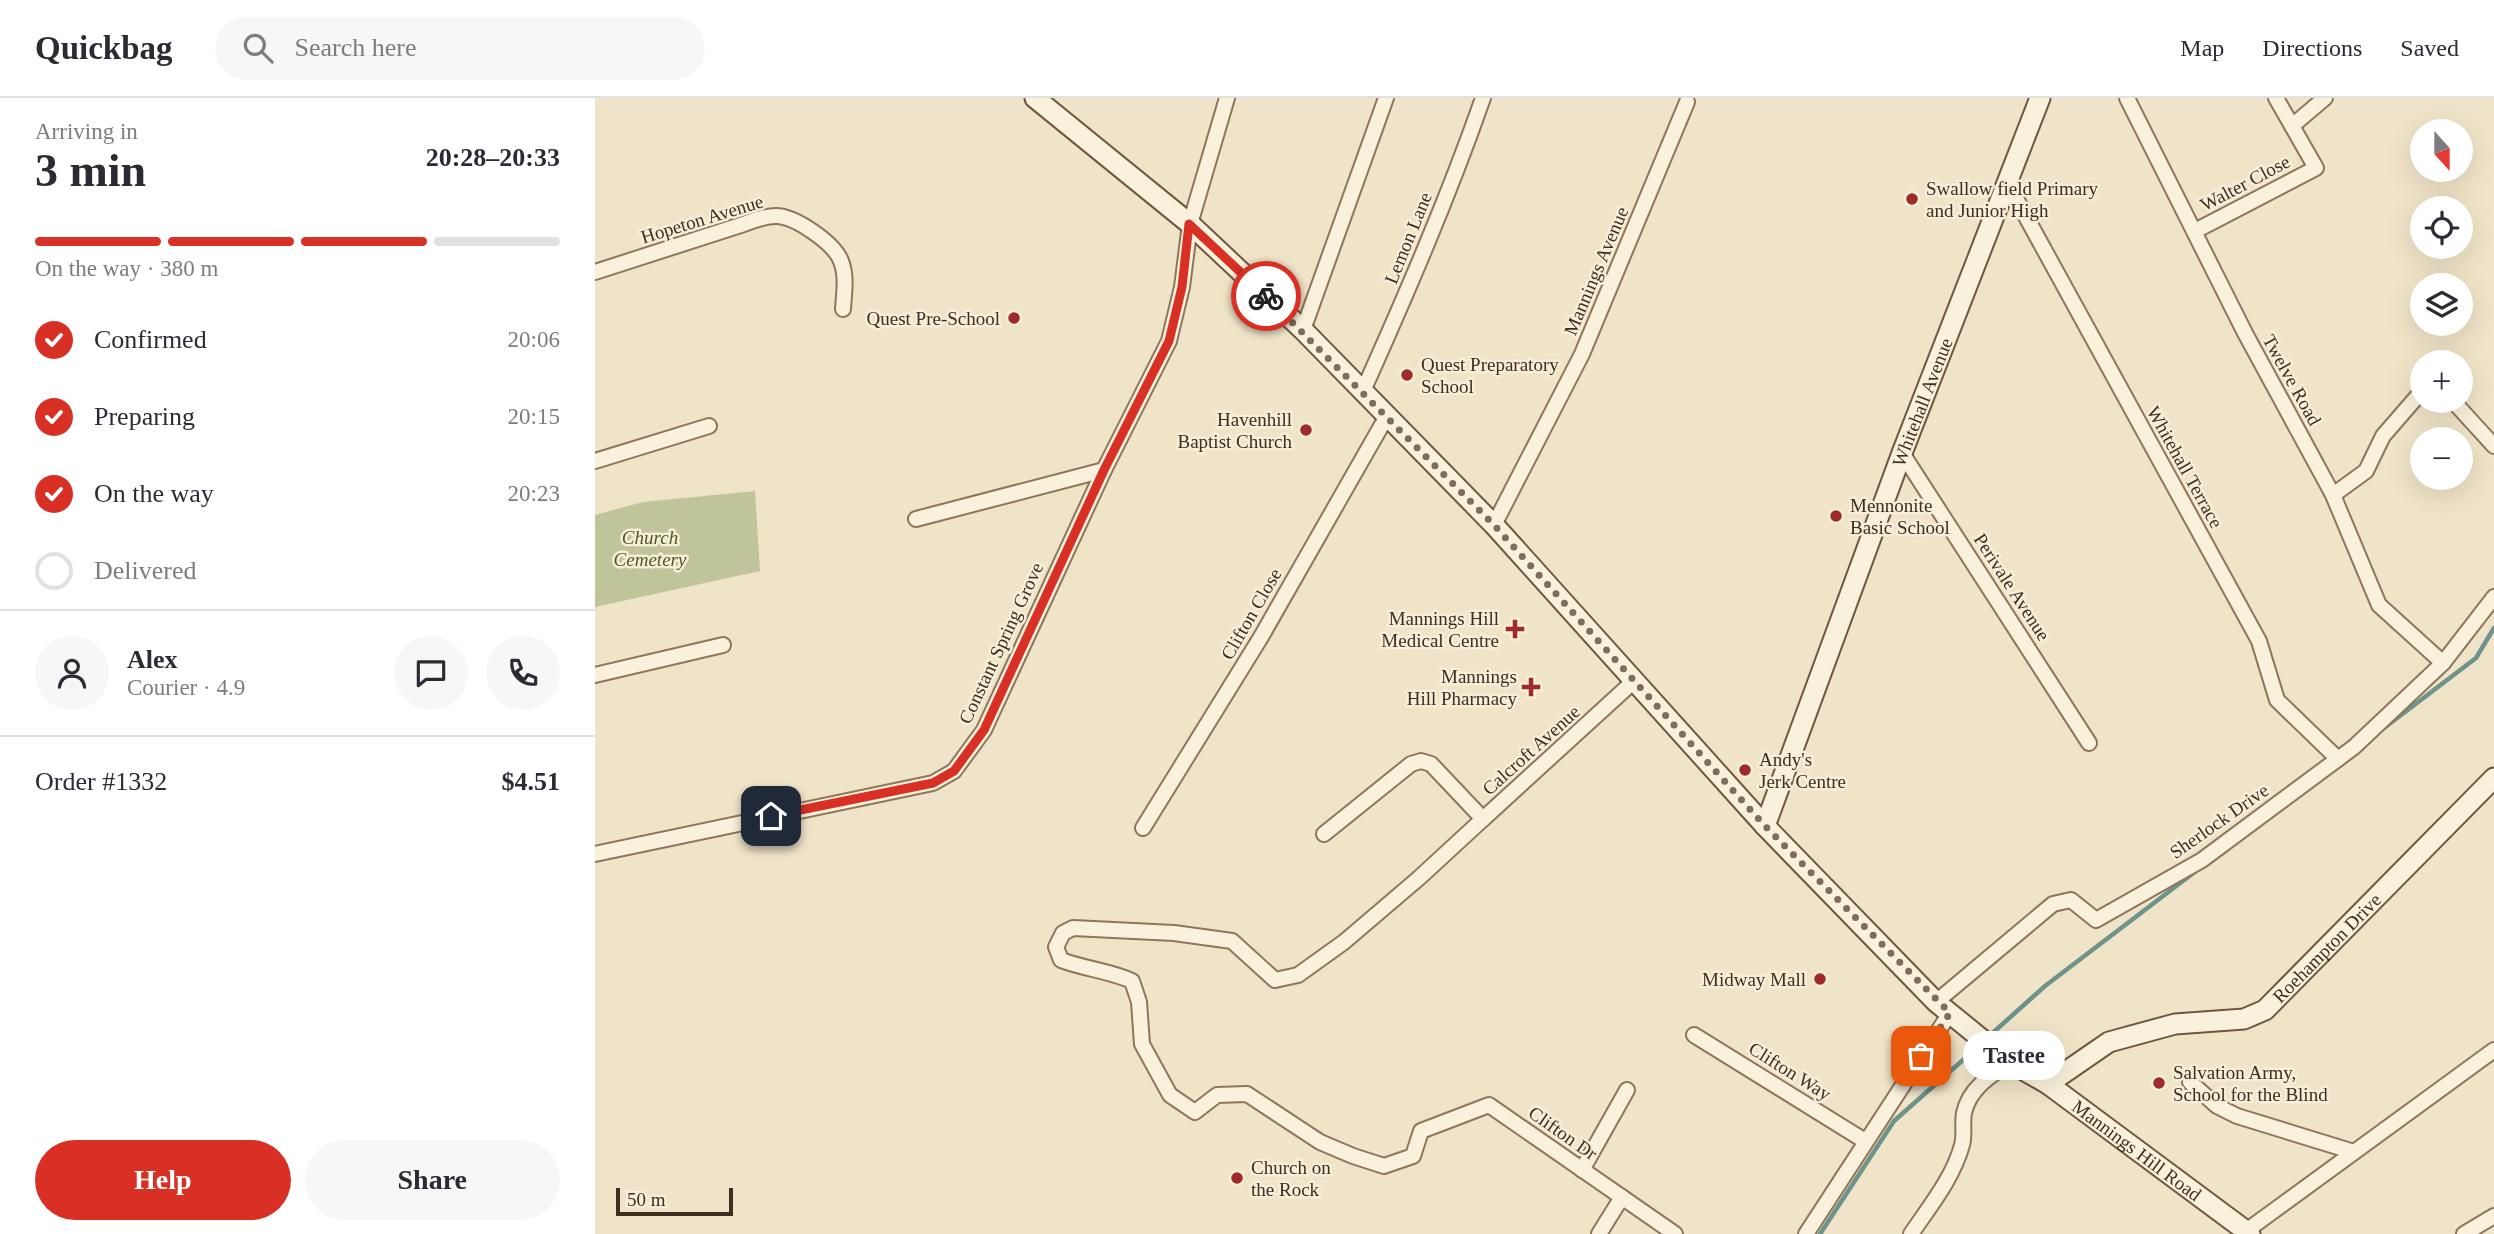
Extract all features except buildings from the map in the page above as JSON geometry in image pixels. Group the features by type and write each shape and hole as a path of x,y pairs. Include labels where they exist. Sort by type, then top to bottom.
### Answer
{"main road":[{"name":"Mannings Hill Road","path":"1035,98 1189,224 1303,330 1494,525 1765,826 1949,1012 2011,1063 2048,1084 2246,1233"},
{"name":"Whitehall Avenue","path":"1765,826 1902,453 2040,98"},
{"name":"Roehampton Drive","path":"2048,1084 2109,1042 2175,1024 2244,1019 2265,1010 2494,778"}],"street":[{"name":"Constant Spring Grove","path":"595,854 933,783 954,771 984,730 1104,470 1169,341 1182,287 1189,224 1227,98"},
{"path":"1303,330 1386,98"},
{"name":"Lemon Lane","path":"1363,391 1461,163 1483,98"},
{"name":"Twelve Road","path":"2127,98 2245,333 2333,495 2379,605 2443,663"},
{"name":"Walter Close","path":"2195,231 2315,168 2276,98"},
{"path":"2292,126 2325,98"},
{"name":"Mannings Avenue","path":"1494,525 1582,354 1687,103"},
{"name":"Whitehall Terrace","path":"2007,182 2259,641 2277,700 2337,759"},
{"name":"Hopeton Avenue","path":"595,272 744,223 779,216 803,226 836,251 845,277 843,309"},
{"path":"2333,495 2366,471 2383,436 2410,405"},
{"path":"2464,413 2494,446"},
{"name":"Clifton Close","path":"1143,828 1261,637 1387,416"},
{"path":"595,461 709,426"},
{"name":"Perivale Avenue","path":"1902,453 2089,743"},
{"path":"916,519 1104,470"},
{"name":"Sherlock Drive","path":"1949,1012 2053,904 2071,900 2096,920 2202,860 2354,747 2443,663 2494,597"},
{"path":"595,674 723,645"},
{"name":"Calcroft Avenue","path":"1324,834 1411,764 1421,761 1431,764 1483,819 1634,681"},
{"name":"Clifton Dr","path":"1483,819 1353,934 1298,975 1275,981 1232,941 1203,936 1073,928 1063,933 1056,947 1061,960 1132,981 1139,1002 1142,1044 1170,1095 1195,1112 1217,1095 1247,1094 1320,1142 1384,1166 1413,1156 1422,1131 1489,1105 1675,1234"},
{"path":"1806,1234 1949,1012"},
{"name":"Clifton Way","path":"1694,1035 1865,1141"},
{"path":"2246,1233 2494,1050"},
{"path":"1911,1234 1946,1184 1963,1144 1964,1112 1972,1093 1995,1072 2011,1063"},
{"path":"2190,1082 2217,1106 2237,1116 2354,1152"},
{"path":"1582,1170 1627,1090"},
{"path":"1599,1234 1622,1197"},
{"path":"2464,1234 2494,1216"}],"green space":[{"name":"Church Cemetery","path":"755,491 760,571 595,607 595,515 643,502"}],"waterway":[{"path":"2384,728 2476,658 2494,628"},
{"path":"1987,1038 2045,986 2196,871"},
{"path":"1820,1234 1894,1121 1981,1044"}],"way so far":[{"path":"1266,296 1494,525 1765,826 1936,1002 1950,1013 1921,1056"}],"place":[{"name":"Swallow field Primary and Junior High","path":"1912,199"},
{"name":"Quest Pre-School","path":"1014,318"},
{"name":"Quest Preparatory School","path":"1407,375"},
{"name":"Havenhill Baptist Church","path":"1306,430"},
{"name":"Mennonite Basic School","path":"1836,516"},
{"name":"Mannings Hill Medical Centre","path":"1515,629"},
{"name":"Mannings Hill Pharmacy","path":"1531,687"},
{"name":"Andy's Jerk Centre","path":"1745,770"},
{"name":"Midway Mall","path":"1820,979"},
{"name":"Tastee","path":"1921,1056"},
{"name":"Salvation Army, School for the Blind","path":"2159,1083"},
{"name":"Church on the Rock","path":"1237,1178"}],"route":[{"path":"771,816 933,783 954,771 984,730 1104,470 1169,341 1182,287 1189,224 1266,296"}]}
